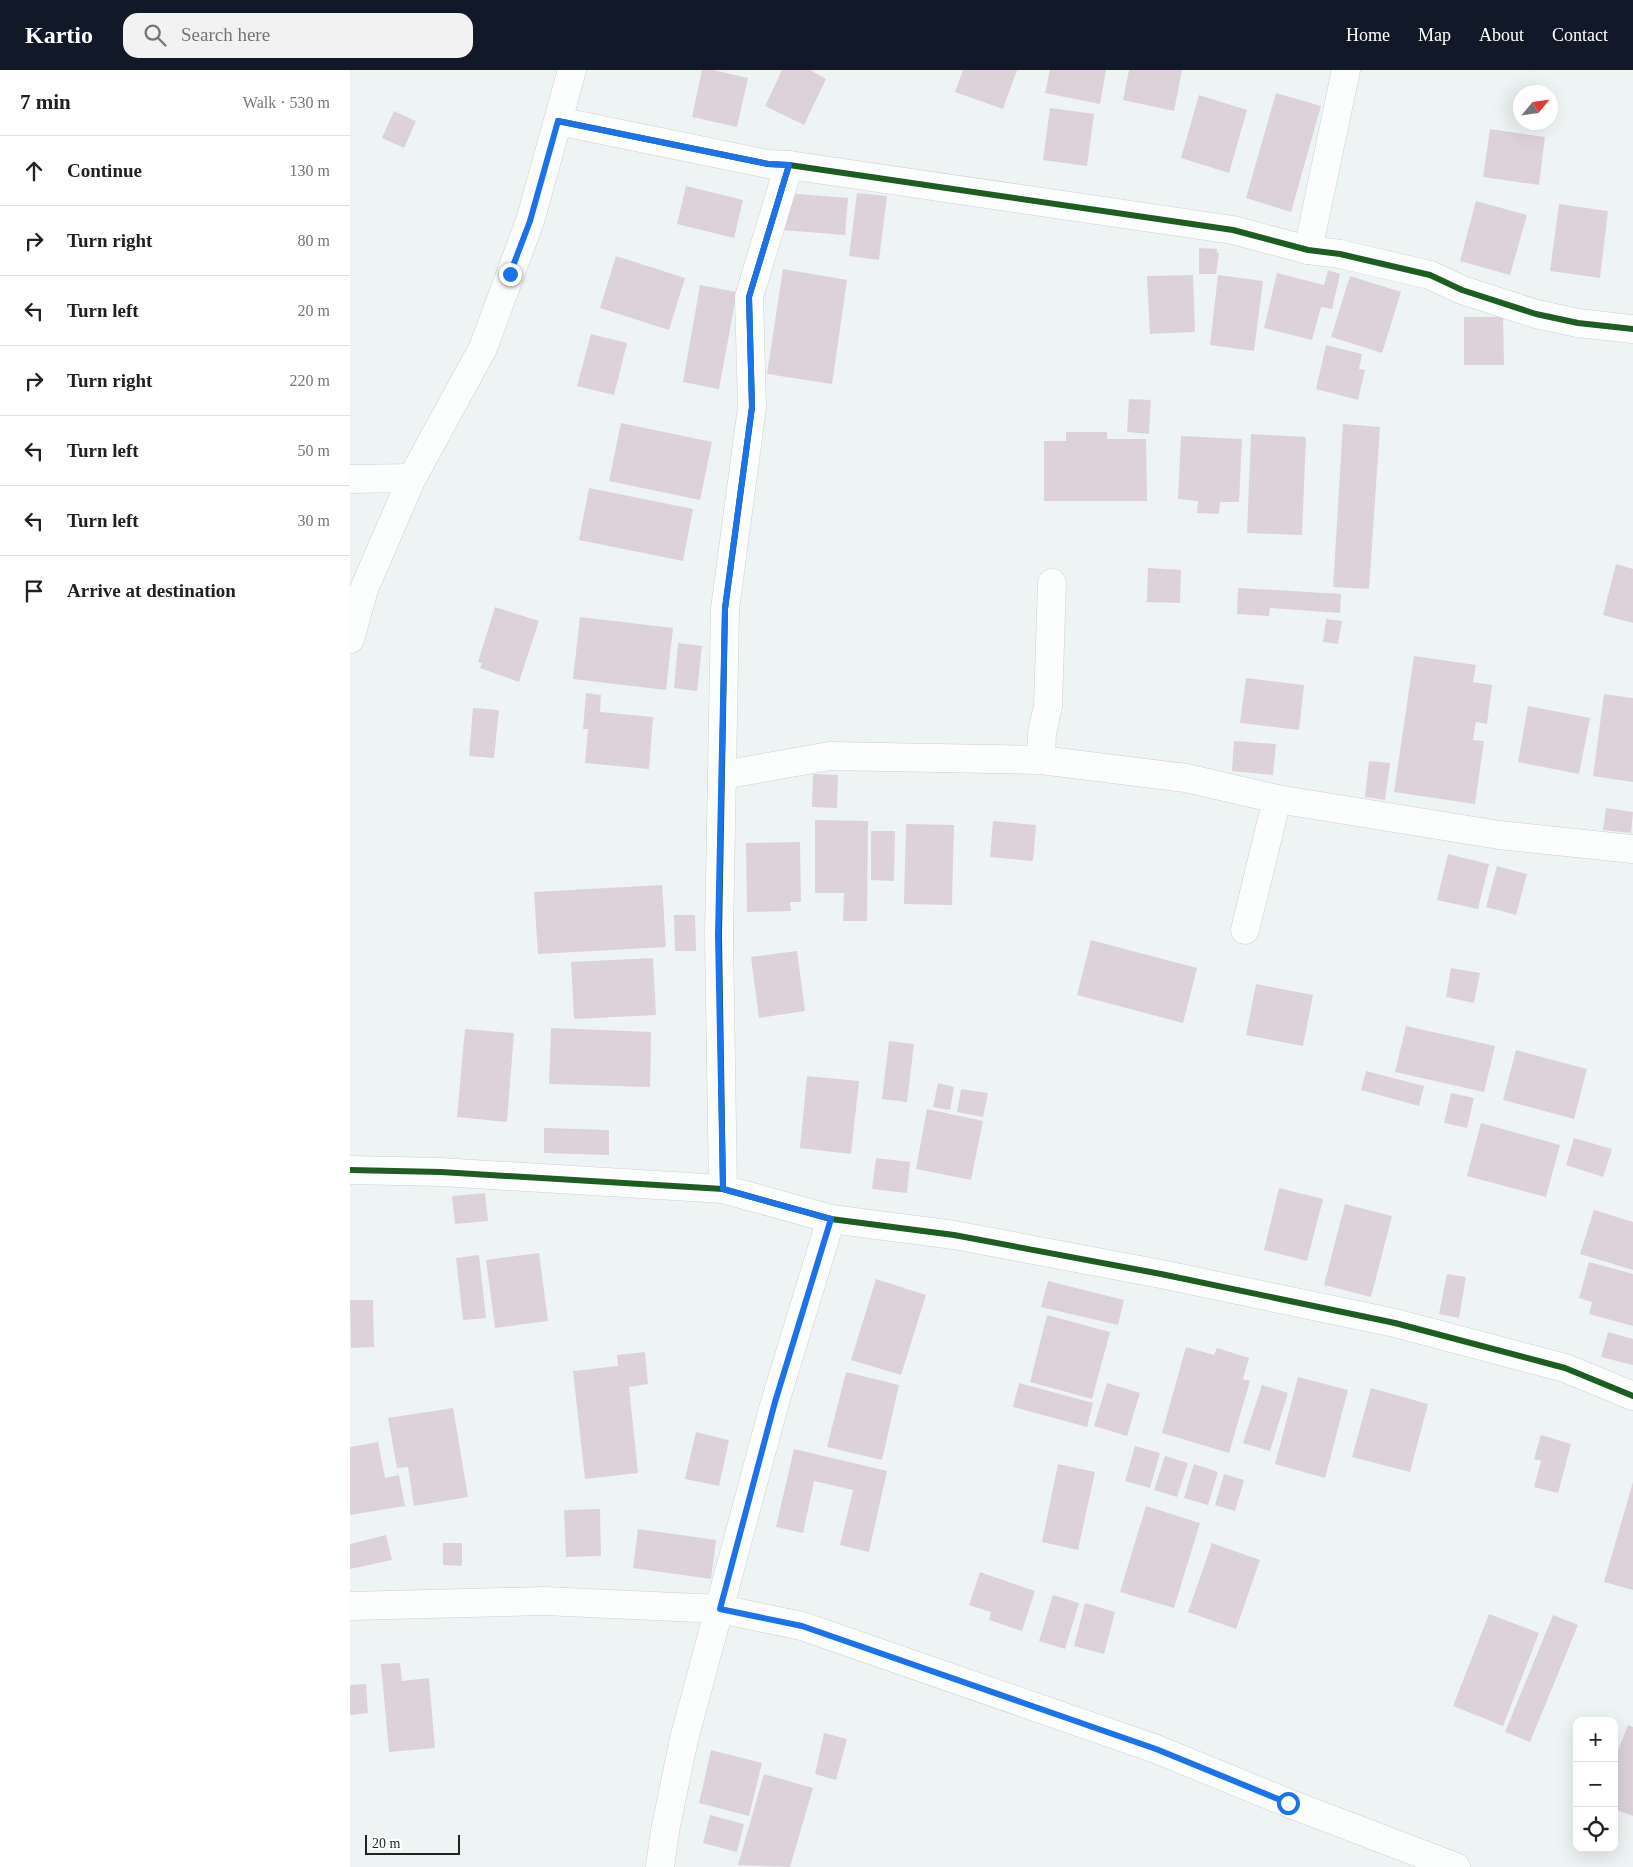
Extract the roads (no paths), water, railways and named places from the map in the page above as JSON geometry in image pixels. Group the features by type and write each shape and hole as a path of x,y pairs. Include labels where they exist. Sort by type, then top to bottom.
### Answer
{"street":[{"path":"350,639 364,589 412,478 483,348 530,221 572,70"},
{"path":"1308,250 1346,70"},
{"path":"558,121 768,164 789,165 1233,230 1308,250 1340,254 1430,275 1462,290 1536,314 1578,323 1633,329"},
{"path":"723,1189 718,935 723,775 725,608 752,407 749,297 789,165"},
{"path":"350,479 412,478"},
{"path":"1041,760 1042,733 1048,706 1052,583"},
{"path":"723,775 830,756 1041,760 1186,778 1277,799 1499,835 1633,849"},
{"path":"1245,930 1277,799"},
{"path":"350,1170 441,1172 723,1189 831,1219 954,1235 1161,1274 1395,1323 1565,1368 1633,1396"},
{"path":"660,1867 665,1831 684,1739 775,1402 831,1219"},
{"path":"350,1606 544,1601 720,1609 802,1626 1156,1749 1288,1803 1456,1867"}]}
